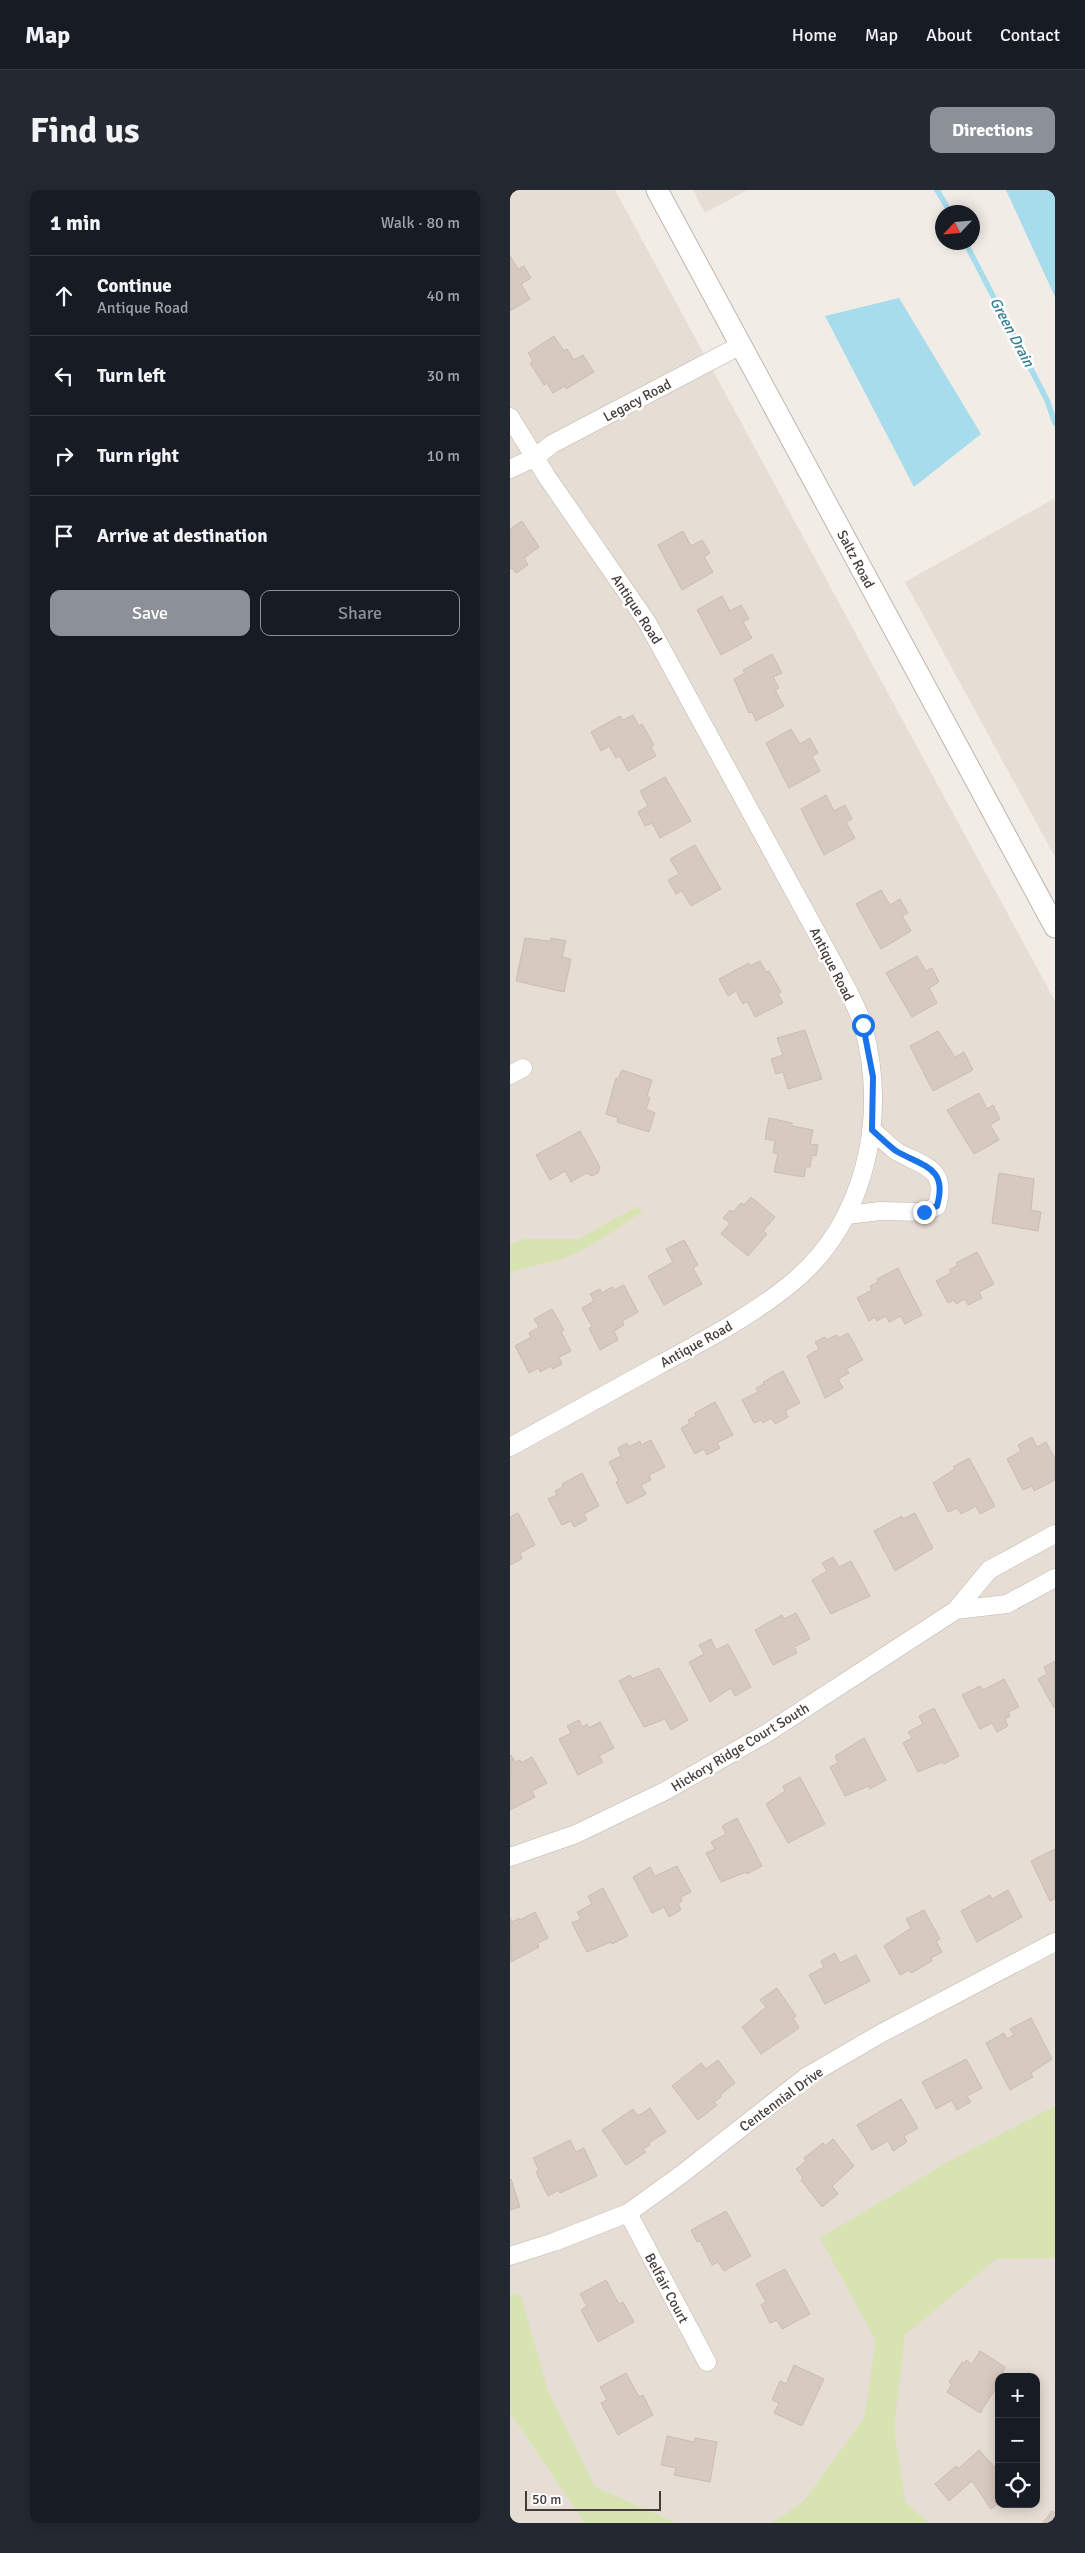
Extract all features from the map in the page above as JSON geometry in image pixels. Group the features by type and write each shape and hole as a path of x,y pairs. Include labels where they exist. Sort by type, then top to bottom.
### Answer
{"street":[{"name":"Saltz Road","path":"657,190 1055,927"},
{"name":"Legacy Road","path":"510,469 536,457 552,444 741,345"},
{"name":"Antique Road","path":"510,417 647,622 843,981 864,1034 873,1077 872,1130 861,1181 847,1215 817,1257 789,1285 738,1322 510,1447"},
{"path":"847,1215 880,1211 924,1212 937,1206 942,1189 936,1174 895,1150 872,1130"},
{"name":"Hickory Ridge Court South","path":"510,1857 576,1834 665,1791 768,1733 956,1610 988,1570 1055,1534"},
{"name":"Hickory Ridge Court South","path":"956,1610 1007,1604 1055,1578"},
{"name":"Centennial Drive","path":"510,2256 554,2242 628,2213 682,2174 806,2077 880,2034 1055,1942"},
{"name":"Belfair Court","path":"628,2213 707,2362"}],"shaded area":[{"path":"510,190 615,190 1055,1001 1055,2523 510,2523"},
{"path":"693,190 747,190 705,213"},
{"path":"1055,498 1055,857 905,582"}],"green space":[{"path":"638,1206 642,1212 583,1250 562,1259 523,1268 510,1274 510,1245 523,1239 579,1239"},
{"path":"1055,2106 1055,2258 996,2259 905,2335 894,2428 905,2502 929,2523 772,2523 804,2501 864,2418 876,2341 820,2238 946,2163"},
{"path":"520,2293 548,2391 595,2487 676,2523 585,2523 510,2413 510,2296"}],"water":[{"path":"1006,190 1055,190 1055,297"},
{"path":"899,298 981,434 914,487 825,316"}],"building":[{"path":"510,256 518,269 524,266 531,278 521,284 530,299 510,311"},
{"path":"554,336 564,351 567,349 574,360 583,355 594,372 566,389 565,386 553,393 547,383 544,385 530,363 533,361 528,353"},
{"path":"522,521 539,547 524,558 528,565 516,573 512,568 510,569 510,529"},
{"path":"683,531 691,546 702,540 710,553 704,557 713,572 682,590 658,545"},
{"path":"722,596 730,611 741,605 749,619 743,622 752,638 721,655 697,610"},
{"path":"772,654 782,673 773,677 779,688 775,690 784,706 756,721 752,712 749,713 734,679 745,673 743,670"},
{"path":"633,715 639,726 642,724 654,745 651,747 656,756 628,771 620,756 616,758 609,746 601,751 591,732 620,716 623,720"},
{"path":"791,729 800,744 810,738 818,753 812,756 820,771 789,788 766,743"},
{"path":"665,777 691,821 660,838 652,823 645,826 638,812 648,806 640,791"},
{"path":"826,795 834,811 845,805 852,819 846,822 855,838 824,855 801,809"},
{"path":"695,845 721,889 691,906 682,891 676,894 668,880 679,874 670,859"},
{"path":"881,890 890,905 900,899 908,913 902,916 911,931 881,949 856,904"},
{"path":"525,938 550,941 551,938 566,941 562,957 571,959 564,992 516,981"},
{"path":"917,956 926,971 932,968 939,982 929,988 937,1003 912,1017 886,973"},
{"path":"760,961 766,972 769,971 781,992 778,994 783,1003 755,1017 747,1001 743,1004 736,991 728,996 719,979 749,963 750,966"},
{"path":"805,1030 822,1079 788,1089 783,1072 776,1074 771,1059 783,1055 777,1038"},
{"path":"938,1031 955,1057 964,1052 973,1070 933,1091 910,1046"},
{"path":"622,1070 652,1080 647,1096 650,1098 646,1109 655,1113 649,1132 617,1122 618,1118 606,1114 616,1078 618,1079"},
{"path":"979,1093 987,1109 993,1105 1000,1119 990,1125 999,1140 974,1154 947,1110"},
{"path":"769,1118 792,1123 792,1126 813,1130 810,1144 818,1145 816,1156 812,1155 810,1167 806,1167 804,1177 774,1172 778,1153 773,1153 775,1141 765,1139"},
{"path":"580,1131 600,1167 598,1173 592,1176 586,1173 571,1182 565,1171 550,1180 536,1155"},
{"path":"999,1173 1034,1179 1031,1210 1041,1212 1038,1231 992,1223"},
{"path":"751,1197 775,1217 763,1231 767,1234 748,1256 721,1234 730,1223 723,1218 730,1210 733,1212 741,1203 744,1205"},
{"path":"684,1240 698,1265 693,1268 702,1284 664,1305 648,1276 673,1262 666,1249"},
{"path":"977,1252 994,1284 979,1292 982,1298 968,1305 965,1299 956,1304 954,1300 948,1303 936,1281 951,1273 949,1270 958,1265 956,1263"},
{"path":"898,1268 922,1315 905,1324 901,1316 889,1322 886,1316 877,1321 875,1317 869,1321 857,1298 872,1290 870,1286 878,1282 877,1279"},
{"path":"624,1285 638,1312 622,1321 624,1325 614,1331 618,1340 600,1350 589,1328 592,1327 582,1308 594,1301 590,1294 600,1289 602,1293 612,1287 614,1290"},
{"path":"552,1309 564,1330 561,1332 571,1351 559,1357 562,1364 553,1369 551,1366 540,1372 539,1368 529,1373 515,1346 531,1337 529,1333 539,1327 534,1319"},
{"path":"848,1333 863,1360 846,1369 849,1373 838,1379 843,1388 825,1398 807,1356 819,1349 815,1342 825,1337 826,1340 837,1335 839,1338"},
{"path":"783,1371 800,1403 785,1411 788,1417 775,1424 771,1418 763,1423 761,1420 754,1423 742,1400 758,1392 756,1388 764,1384 763,1382"},
{"path":"715,1402 733,1435 717,1443 720,1448 707,1455 704,1449 695,1454 681,1428 690,1423 688,1420 696,1416 695,1413"},
{"path":"1032,1437 1037,1447 1046,1442 1055,1459 1055,1480 1034,1491 1032,1486 1023,1490 1007,1459 1021,1451 1018,1445"},
{"path":"651,1440 665,1467 649,1475 651,1480 641,1485 646,1494 627,1504 616,1482 619,1481 609,1462 621,1456 618,1448 627,1443 629,1447 640,1441 641,1445"},
{"path":"969,1458 995,1506 980,1514 976,1506 961,1514 957,1508 948,1512 933,1483 955,1469 953,1467"},
{"path":"582,1473 599,1506 584,1514 587,1520 574,1527 571,1521 562,1525 548,1499 557,1495 555,1491 563,1487 562,1484"},
{"path":"518,1513 535,1545 520,1553 522,1559 510,1565 510,1517"},
{"path":"915,1513 933,1548 895,1571 874,1531 902,1516 903,1519"},
{"path":"833,1557 839,1567 851,1561 870,1596 831,1614 812,1580 827,1571 822,1563"},
{"path":"796,1613 810,1639 794,1647 797,1653 773,1665 755,1630 782,1615 784,1619"},
{"path":"711,1639 716,1650 728,1644 751,1687 735,1696 731,1688 710,1702 689,1662 704,1654 699,1645"},
{"path":"1055,1661 1054,1708 1038,1679 1047,1674 1044,1667"},
{"path":"659,1668 688,1720 671,1730 665,1719 644,1727 619,1681 630,1675 632,1679"},
{"path":"1004,1679 1019,1707 1008,1712 1010,1716 1005,1719 1008,1726 997,1732 992,1723 980,1729 962,1695 980,1686 983,1690"},
{"path":"934,1708 959,1756 944,1764 942,1762 918,1772 903,1743 912,1738 908,1732 923,1724 919,1716"},
{"path":"579,1720 582,1727 587,1724 589,1728 600,1722 614,1748 599,1756 603,1762 578,1775 559,1739 571,1733 567,1726"},
{"path":"864,1738 886,1780 870,1789 869,1786 845,1796 830,1767 838,1763 835,1756"},
{"path":"511,1755 515,1762 520,1760 521,1763 532,1757 547,1783 532,1791 535,1797 510,1810"},
{"path":"800,1777 825,1824 788,1843 766,1804 785,1791 783,1786"},
{"path":"737,1818 762,1866 747,1874 746,1872 721,1882 706,1853 715,1849 711,1842 726,1834 722,1826"},
{"path":"1055,1849 1055,1899 1050,1901 1031,1861"},
{"path":"677,1866 691,1892 681,1897 682,1901 678,1904 681,1910 669,1917 664,1907 652,1913 633,1877 650,1867 655,1876"},
{"path":"603,1888 628,1936 612,1944 611,1942 587,1952 572,1923 581,1919 577,1912 592,1904 588,1896"},
{"path":"1008,1890 1022,1917 977,1942 961,1911 990,1895 992,1899"},
{"path":"924,1910 940,1939 936,1941 942,1952 931,1958 932,1961 911,1973 909,1970 900,1975 884,1946 911,1928 906,1919"},
{"path":"535,1912 548,1938 538,1943 539,1947 511,1962 510,1918 512,1922"},
{"path":"835,1953 840,1963 856,1955 870,1981 825,2004 809,1975 824,1967 821,1961"},
{"path":"777,1988 796,2016 793,2018 799,2028 761,2054 742,2027 766,2007 760,2000"},
{"path":"1031,2018 1052,2059 1031,2073 1033,2077 1010,2090 986,2043 1004,2033 1007,2039 1014,2035 1010,2029"},
{"path":"966,2059 982,2088 967,2096 971,2102 957,2110 952,2100 936,2109 922,2082"},
{"path":"718,2060 735,2083 714,2102 717,2105 698,2120 672,2086 701,2063 706,2069"},
{"path":"901,2099 918,2128 904,2136 907,2142 893,2151 888,2141 872,2150 857,2125"},
{"path":"650,2108 666,2132 643,2149 646,2152 626,2165 602,2130 633,2109 638,2116"},
{"path":"833,2139 854,2166 832,2186 838,2194 822,2207 801,2180 803,2178 796,2169 806,2161 804,2158 823,2143 825,2146"},
{"path":"570,2140 576,2152 584,2148 597,2176 560,2193 559,2190 548,2196 536,2172 539,2170 533,2158"},
{"path":"510,2180 520,2207 510,2210"},
{"path":"726,2211 751,2256 724,2271 718,2262 712,2265 700,2241 697,2242 691,2230"},
{"path":"785,2269 810,2314 782,2329 777,2320 770,2323 761,2305 766,2302 756,2284"},
{"path":"606,2280 619,2304 623,2302 634,2322 598,2342 581,2310 587,2306 580,2294"},
{"path":"980,2351 1005,2367 1003,2373 995,2373 995,2389 980,2413 947,2392 952,2384 949,2382 962,2362 964,2364 966,2360 972,2364"},
{"path":"794,2365 824,2379 802,2426 774,2413 779,2403 772,2400 780,2381 786,2384"},
{"path":"626,2373 639,2397 643,2395 653,2415 618,2435 601,2403 607,2400 600,2387"},
{"path":"667,2436 694,2442 695,2438 717,2442 710,2482 674,2475 676,2468 661,2465"},
{"path":"979,2450 995,2468 995,2506 991,2509 972,2481 949,2501 935,2484 956,2466 958,2469"},
{"path":"1052,2511 1055,2513 1055,2523 1043,2523"}],"waterway":[{"name":"Green Drain","path":"937,190 946,205"},
{"name":"Green Drain","path":"969,250 1047,400 1055,423"}],"route":[{"path":"863,1025 873,1077 872,1130 895,1150 936,1174 942,1189 937,1206 924,1212"}]}
